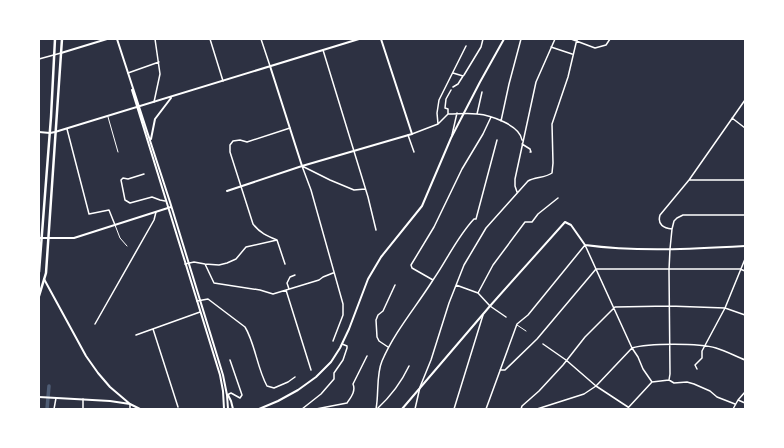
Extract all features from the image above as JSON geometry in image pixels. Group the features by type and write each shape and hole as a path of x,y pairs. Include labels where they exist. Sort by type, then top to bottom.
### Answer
{"main road":[{"path":"39,272 40,238 50,133 55,39"},
{"path":"39,296 44,279 48,239 62,39"},
{"path":"61,53 107,39"},
{"path":"117,39 165,201 220,375 224,409"},
{"path":"39,132 50,133 68,129 359,39"},
{"path":"227,191 302,166 412,134 381,39"},
{"path":"259,409 298,390 316,377 331,362 349,329 361,294 368,279 381,257 422,206 451,138 504,39"},
{"path":"270,66 302,166"},
{"path":"150,142 155,119 171,97"},
{"path":"138,107 171,207 223,375 228,409"},
{"path":"40,238 74,238 171,207"},
{"path":"402,409 563,223 566,222 572,225 585,245 602,248 670,249 745,246"},
{"path":"44,279 86,356 98,373 110,388 130,404 140,409"},
{"path":"227,395 233,409"},
{"path":"39,397 110,401 130,404"}],"street":[{"path":"154,102 160,74 155,39"},
{"path":"210,39 223,81"},
{"path":"262,39 270,66"},
{"path":"453,87 458,84 474,60 481,47 483,39"},
{"path":"501,120 521,39"},
{"path":"522,140 526,130 536,82 550,47 555,39"},
{"path":"571,39 595,48 606,45 610,39"},
{"path":"415,409 420,387 433,354 449,303 464,265 486,228 513,200 517,193 530,180 552,173 552,124 563,93 576,39"},
{"path":"438,124 437,113 439,100 466,46"},
{"path":"550,47 572,54"},
{"path":"323,50 365,188 376,230"},
{"path":"39,59 61,53"},
{"path":"128,73 159,62"},
{"path":"453,73 463,76"},
{"path":"448,114 448,109 445,108 446,99 451,90"},
{"path":"477,114 482,92"},
{"path":"672,229 665,228 661,225 660,216 689,180 745,100"},
{"path":"451,138 457,113"},
{"path":"412,134 438,124 448,114 477,114 501,120 522,136 522,144 514,182 517,193"},
{"path":"433,280 412,268 411,265 434,227 462,169 483,134 491,117"},
{"path":"732,118 745,128"},
{"path":"278,240 263,234 257,230 253,224 240,187 230,152 230,145 233,141 240,140 247,142 290,128"},
{"path":"68,129 88,214 109,210 115,225"},
{"path":"408,136 414,152"},
{"path":"376,409 379,395 380,369 382,361 409,315 433,280 461,234 474,219 476,219 497,140"},
{"path":"522,144 530,149 530,152"},
{"path":"302,166 354,190 365,188"},
{"path":"302,166 311,190 344,310 333,341"},
{"path":"144,174 128,179 123,178 121,180 125,200 130,203 152,197 165,201"},
{"path":"689,180 745,180"},
{"path":"478,293 493,265 525,222 532,222 538,214 558,198"},
{"path":"96,324 154,220 156,212"},
{"path":"669,380 669,270 672,229 675,221 683,216 745,215"},
{"path":"278,240 285,264"},
{"path":"185,264 198,262 219,265 236,259 246,247 278,240"},
{"path":"486,409 517,324 528,316 585,245 632,348 652,382"},
{"path":"697,369 695,364 702,358 702,351 725,308 745,260"},
{"path":"205,264 216,284 260,290 273,294 319,280 334,273"},
{"path":"596,269 740,269 745,271"},
{"path":"500,370 504,370 537,339 596,269"},
{"path":"289,289 287,282 290,277 295,275"},
{"path":"389,348 379,341 377,337 376,320 378,315 383,311 395,285"},
{"path":"456,285 478,293 490,306 506,317"},
{"path":"286,290 311,370"},
{"path":"197,301 208,299 245,327 257,363 267,386 274,388 295,377"},
{"path":"521,409 522,406 539,390 614,307 669,306 725,308 745,315"},
{"path":"136,335 200,312"},
{"path":"454,409 483,315"},
{"path":"153,330 178,407"},
{"path":"302,409 321,394 334,378 334,373 343,360 347,348 347,346 342,344"},
{"path":"543,344 566,360 596,386 631,409"},
{"path":"537,409 584,394 596,386 632,348 654,344 706,346 716,348 745,360"},
{"path":"316,409 347,403 352,395 354,387 353,384 367,356"},
{"path":"227,395 233,393 240,398 242,395 230,360"},
{"path":"376,409 387,400 398,387 409,366"},
{"path":"627,409 652,382 669,380 674,383 687,382 695,384 710,391 718,397 735,404"},
{"path":"733,409 735,404 745,392"},
{"path":"54,409 55,398"},
{"path":"83,399 83,409"},
{"path":"738,400 745,403"},
{"path":"130,404 130,409"}],"lane":[{"path":"108,116 118,152"},
{"path":"115,225 120,238 127,246"},
{"path":"517,324 526,331"}],"waterway":[{"path":"47,409 49,386"}]}
